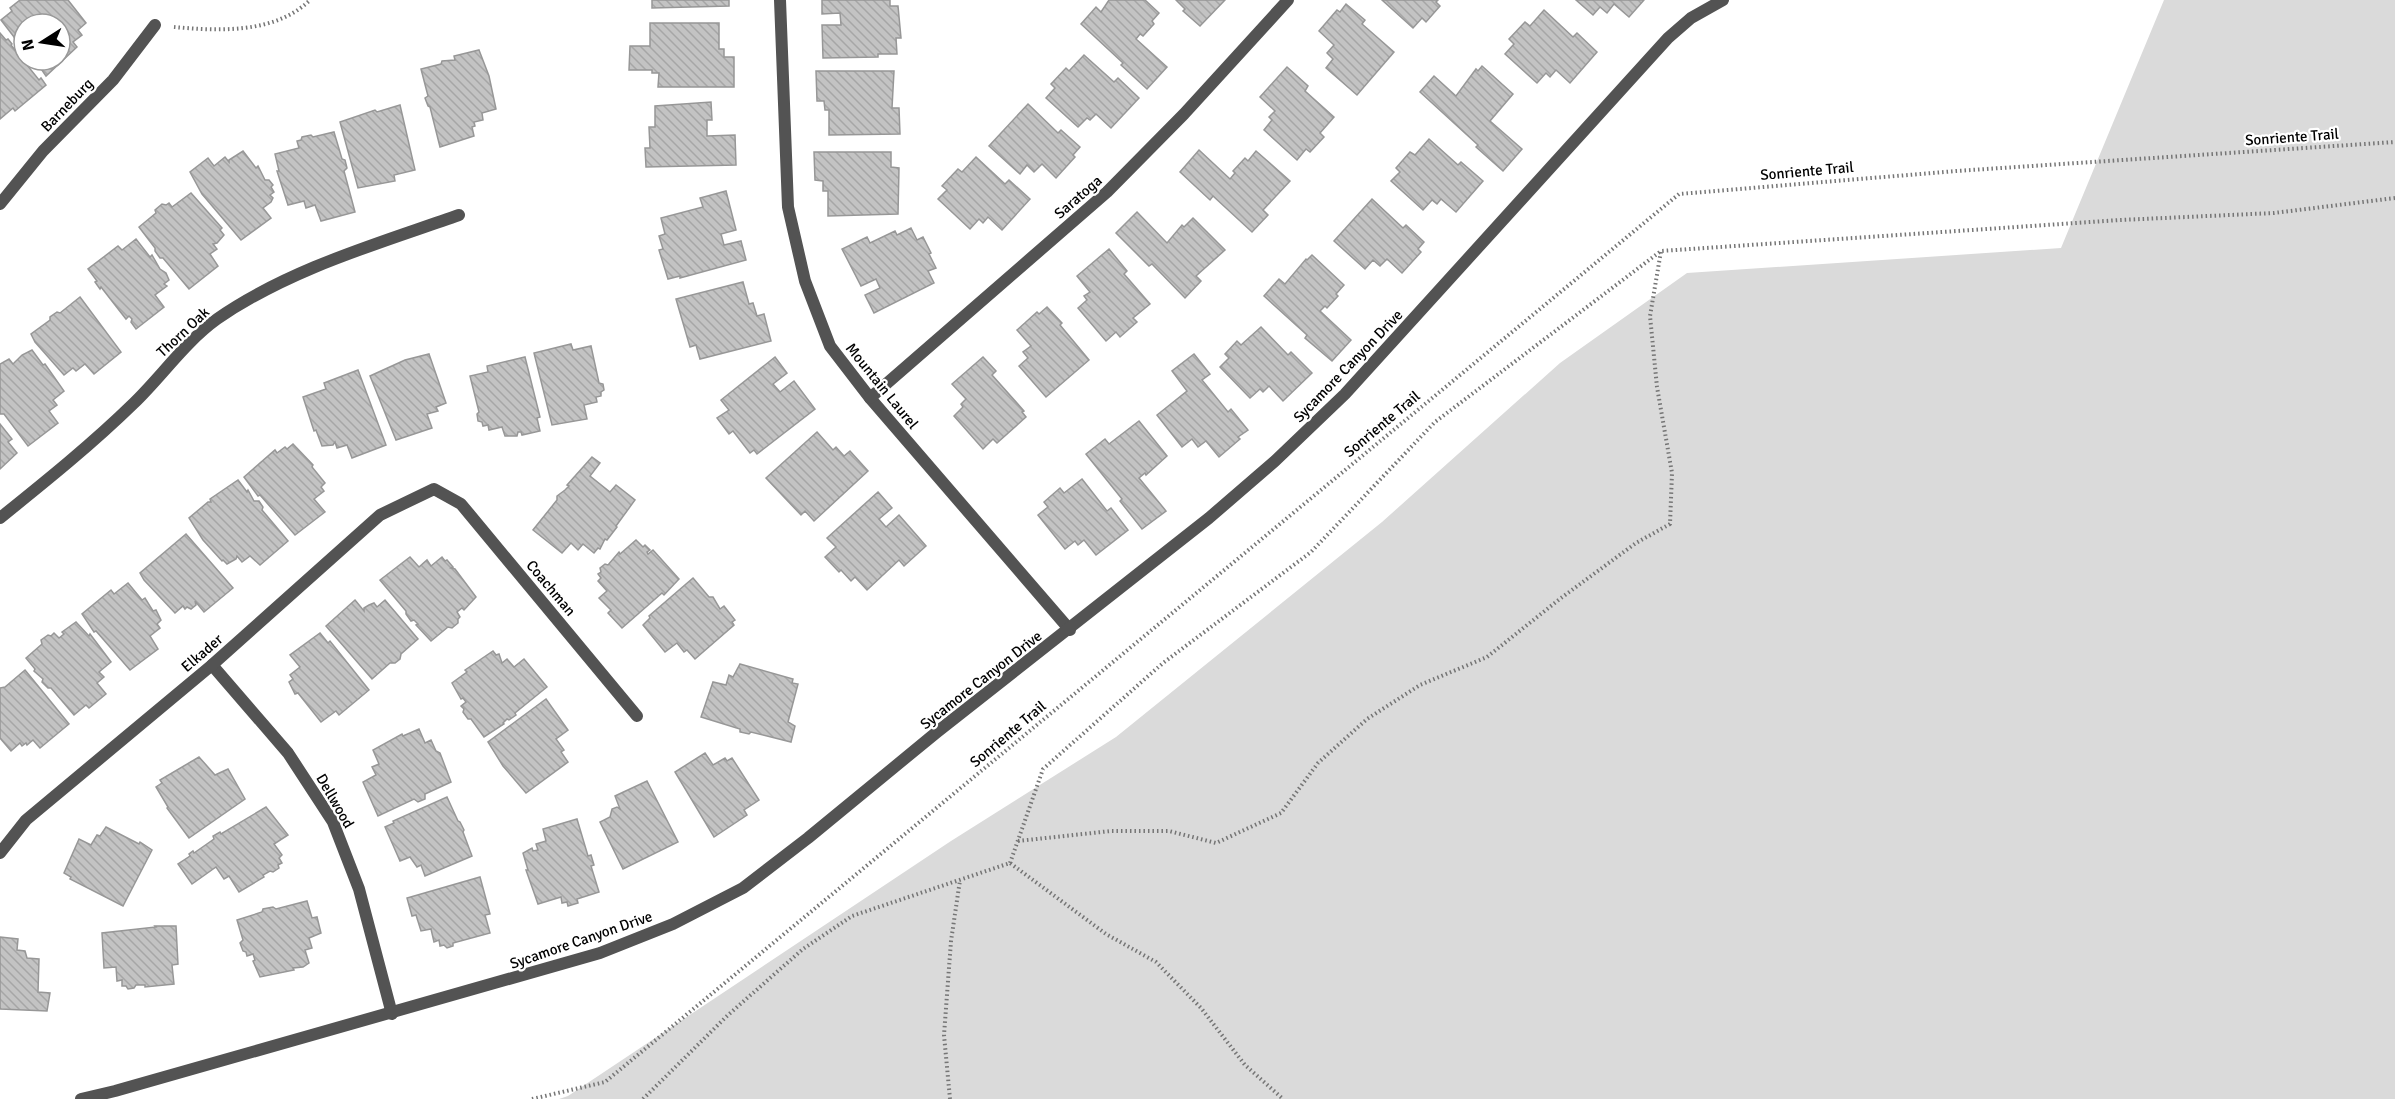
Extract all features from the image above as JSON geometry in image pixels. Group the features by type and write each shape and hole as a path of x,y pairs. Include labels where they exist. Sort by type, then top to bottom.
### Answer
{"street":[{"name":"Mountain Laurel","path":"780,0 788,207 805,280 830,346 870,398 1070,630"},
{"name":"Saratoga","path":"870,398 1107,192 1184,114 1288,0"},
{"name":"Sycamore Canyon Drive","path":"81,1099 392,1014 600,953 673,924 743,888 937,732 1070,630 1209,518 1275,461 1345,394 1668,38 1692,18 1724,0"},
{"name":"Barneburg","path":"0,204 43,151 113,80 155,25"},
{"name":"Thorn Oak","path":"0,518 81,453 216,320 266,289 346,255 459,216"},
{"name":"Elkader","path":"0,853 26,820 212,665 380,516 434,489"},
{"name":"Coachman","path":"434,489 461,504 637,717"},
{"name":"Dellwood","path":"212,665 288,753 333,822 359,888 392,1014"}],"path":[{"path":"155,25 215,31 266,24 302,8 310,0"},
{"name":"Sonriente Trail","path":"532,1099 605,1082 1679,194 1956,171 2395,142"},
{"path":"1010,863 1042,769 1163,663 1311,552 1435,422 1661,251 2120,220 2274,213 2395,198"},
{"path":"1018,841 1111,831 1169,831 1216,843 1281,813 1318,763 1367,719 1420,685 1487,657 1560,598 1636,543 1670,524 1672,473 1657,387 1650,316 1661,251"},
{"path":"643,1099 728,1015 803,949 852,916 1010,863"},
{"path":"1010,863 1106,934 1156,962 1201,1008 1245,1065 1283,1099"},
{"path":"950,1099 944,1035 951,940 960,880"}],"shaded area":[{"path":"2164,0 2395,0 2395,1099 559,1099 568,1096 951,841 1116,737 1382,522 1560,363 1687,273 2061,248"}],"building":[{"path":"20,0 68,0 86,23 78,30 82,35 73,42 77,47 72,52 72,12 12,12 12,34 1,20 12,11 10,8"},
{"path":"652,0 729,0 729,6 652,8"},
{"path":"822,0 890,0 890,6 898,6 901,38 896,38 897,54 878,54 878,57 823,58 822,25 841,25 840,13 822,14"},
{"path":"1109,0 1145,0 1159,13 1152,21 1154,24 1143,36 1140,34 1136,39 1167,67 1147,89 1081,24 1096,7 1101,12"},
{"path":"1176,0 1225,0 1200,26 1183,11 1185,9"},
{"path":"1382,0 1438,0 1436,2 1440,6 1426,22 1422,18 1413,28"},
{"path":"1576,0 1644,0 1629,17 1614,4 1607,13 1600,7 1593,15"},
{"path":"1346,4 1365,20 1362,24 1394,52 1357,95 1326,68 1333,59 1327,53 1334,45 1319,31 1337,10 1340,12"},
{"path":"1544,10 1573,37 1577,33 1597,52 1570,83 1556,70 1550,77 1546,73 1537,83 1505,54 1514,44 1509,39 1525,22 1530,26"},
{"path":"650,23 719,23 719,49 724,49 724,57 734,57 734,87 658,87 659,73 652,73 652,70 629,70 630,46 650,46"},
{"path":"0,33 12,44 12,72 33,72 46,85 15,111 13,108 0,119"},
{"path":"479,50 489,76 496,109 482,113 483,120 474,122 475,126 472,127 474,136 440,147 430,107 425,98 428,96 421,69 441,64 442,61 455,60 454,56"},
{"path":"1084,55 1114,82 1118,78 1139,98 1111,128 1096,114 1090,120 1087,118 1078,127 1046,98 1055,88 1051,84 1066,68 1069,71"},
{"path":"1482,66 1513,94 1490,121 1522,149 1503,171 1420,92 1434,76 1456,96 1476,69 1478,71"},
{"path":"1287,67 1308,86 1305,91 1334,117 1320,133 1324,137 1310,152 1306,149 1297,160 1264,130 1272,120 1269,117 1275,111 1260,97"},
{"path":"816,71 894,71 892,108 899,108 900,134 829,135 829,110 825,110 824,101 817,101"},
{"path":"711,102 712,120 707,120 707,136 735,135 736,165 646,167 645,148 650,148 649,127 655,127 655,106"},
{"path":"1028,104 1058,133 1061,130 1080,147 1073,155 1075,157 1056,178 1042,164 1034,172 1027,165 1020,174 989,146"},
{"path":"400,105 415,170 394,175 395,181 358,188 340,122 375,110 377,112"},
{"path":"334,132 342,159 345,160 347,168 344,171 355,212 321,221 315,205 306,208 304,201 288,205 277,171 279,171 275,154 299,148 297,141 302,137"},
{"path":"1429,139 1458,165 1461,162 1483,181 1456,212 1441,199 1437,204 1432,200 1423,210 1391,181 1400,172 1396,168 1410,152 1415,155"},
{"path":"1199,150 1230,179 1235,173 1233,171 1245,158 1248,161 1256,151 1290,181 1263,210 1268,215 1252,232 1213,196 1210,200 1180,172"},
{"path":"243,151 256,168 258,166 265,180 269,180 273,185 271,187 274,192 270,195 273,198 271,202 263,208 271,218 241,240 202,194 190,172 208,158 214,166 225,157 229,162"},
{"path":"814,152 891,152 891,167 899,168 898,214 828,216 828,191 823,191 823,181 815,180"},
{"path":"976,157 1005,184 1009,180 1030,199 1002,230 988,217 983,223 979,219 970,229 938,199 947,190 942,186 958,169 962,172"},
{"path":"726,191 736,230 721,234 724,245 741,241 746,260 680,278 680,276 668,279 659,250 663,249 659,236 665,234 661,218 703,207 700,198"},
{"path":"191,193 222,228 220,230 224,235 213,244 217,249 210,254 218,266 189,289 163,258 160,258 139,227 156,213 155,210 162,204 169,203 172,207"},
{"path":"1372,199 1403,228 1406,225 1424,242 1418,249 1421,252 1402,273 1387,259 1380,266 1373,260 1365,269 1334,241"},
{"path":"1137,212 1167,243 1182,225 1184,227 1193,218 1225,250 1196,276 1201,281 1185,298 1152,264 1149,266 1116,233"},
{"path":"911,228 917,240 923,237 931,253 929,254 936,268 928,271 934,283 874,313 865,295 880,288 876,279 861,286 842,249 867,237 870,243 895,231 897,235"},
{"path":"136,239 150,257 152,255 169,280 164,284 167,286 155,295 164,307 136,329 131,322 132,319 129,316 126,319 101,287 100,289 88,269 118,246 122,250"},
{"path":"1109,249 1127,271 1124,274 1150,304 1133,318 1137,322 1120,337 1116,332 1106,341 1078,308 1087,300 1084,296 1090,292 1077,276"},
{"path":"1312,255 1344,285 1327,308 1325,306 1320,311 1351,340 1332,361 1305,338 1307,335 1264,296 1279,279 1285,284"},
{"path":"743,282 749,304 753,303 757,316 764,314 771,341 700,359 696,345 690,347 676,299"},
{"path":"80,297 121,352 94,374 85,364 76,371 73,368 64,375 35,342 31,334 50,320 50,317 57,312 60,313"},
{"path":"1047,307 1062,323 1060,325 1089,360 1046,397 1019,366 1028,358 1023,352 1031,346 1017,330 1037,312 1039,314"},
{"path":"1261,327 1288,355 1291,352 1312,373 1283,401 1269,386 1263,392 1260,389 1250,398 1220,367 1229,358 1225,354 1237,341 1241,345"},
{"path":"571,344 573,350 591,346 599,383 603,384 604,390 601,396 596,397 597,402 584,405 587,419 552,425 534,353"},
{"path":"32,350 64,391 53,400 57,405 49,411 58,423 28,446 4,414 0,414 0,364 9,359 13,364 22,355"},
{"path":"429,354 446,403 436,407 438,411 427,414 432,428 396,440 370,376 405,360"},
{"path":"1194,354 1210,374 1202,380 1228,412 1231,409 1248,430 1219,457 1206,441 1198,447 1192,439 1182,447 1157,415 1187,391 1172,371"},
{"path":"525,357 540,417 537,418 540,431 522,435 518,432 517,436 505,436 502,427 489,430 488,425 483,426 482,422 478,421 479,412 470,376 488,372 487,366"},
{"path":"775,357 787,373 773,384 780,392 794,381 815,409 757,454 754,450 750,453 733,431 729,434 717,418 729,410 721,400"},
{"path":"983,357 996,371 992,375 1024,411 1022,412 1026,417 997,443 993,439 983,449 954,416 963,407 961,404 966,399 952,384"},
{"path":"358,370 386,445 352,458 347,445 337,448 335,442 333,445 322,446 316,430 314,431 303,397 326,389 324,383"},
{"path":"1139,421 1167,456 1146,475 1145,473 1139,478 1166,511 1142,529 1120,501 1122,499 1086,454 1105,439 1109,444"},
{"path":"0,424 12,439 8,442 17,453 0,469"},
{"path":"817,432 833,450 836,447 844,456 850,451 868,471 814,521 805,511 801,515 766,478"},
{"path":"293,444 313,465 312,467 325,483 321,487 324,491 314,499 325,512 295,535 260,495 258,496 244,477 275,450 277,453"},
{"path":"592,457 600,463 590,476 610,492 616,485 635,500 600,549 598,548 594,553 583,544 578,550 571,543 562,553 533,530 557,500 557,496 569,486 567,485"},
{"path":"1082,479 1107,511 1111,508 1128,530 1096,555 1084,540 1078,545 1075,541 1065,549 1038,515 1048,507 1044,502 1060,488 1064,493"},
{"path":"238,480 247,492 248,490 254,501 259,501 263,507 262,510 288,541 260,565 250,556 242,562 237,556 227,564 222,561 203,540 189,518 211,502 210,499"},
{"path":"878,492 892,508 879,519 886,527 899,515 926,546 904,566 899,560 867,590 855,577 851,581 841,570 839,572 825,557 836,547 827,538"},
{"path":"186,534 233,588 204,612 195,601 196,605 191,609 187,607 185,609 183,606 175,613 140,573"},
{"path":"636,540 650,550 648,554 653,550 679,579 664,595 662,593 622,628 608,613 611,610 599,598 607,591 598,581 601,578 598,574 601,572 600,568 605,564 608,565 619,552 620,554"},
{"path":"410,557 419,567 427,560 431,566 442,557 445,561 447,560 476,597 464,610 462,608 457,612 460,617 458,623 452,628 448,627 431,641 414,620 411,621 406,611 380,580"},
{"path":"693,578 709,597 713,597 720,609 724,606 735,620 732,622 734,625 695,659 687,650 684,652 677,643 665,652 643,625 650,618 649,616"},
{"path":"128,583 142,600 145,598 153,611 156,610 161,620 157,624 160,628 150,636 158,649 130,670 96,631 94,632 82,614 111,590 114,594"},
{"path":"355,600 364,611 364,608 369,605 374,603 377,607 385,600 418,639 401,654 400,659 395,663 390,663 372,679 326,626"},
{"path":"76,622 89,636 90,634 111,662 99,672 104,677 97,683 106,694 89,708 86,705 74,715 51,688 42,682 43,679 34,671 35,669 26,658 42,644 41,640 54,633 59,638 64,634 62,632"},
{"path":"320,633 328,643 330,641 369,690 339,715 336,711 321,722 298,693 295,694 289,682 293,679 290,675 300,667 290,655"},
{"path":"493,651 496,655 499,654 502,663 507,659 514,667 524,659 547,687 515,713 516,715 507,719 504,724 484,737 463,712 464,709 461,706 466,702 463,698 461,699 452,683 467,672 465,670"},
{"path":"740,664 793,679 792,683 798,684 788,722 795,726 791,742 751,732 749,734 740,732 740,729 701,717 713,682 726,685 729,675 733,677"},
{"path":"25,670 69,724 40,748 33,740 27,745 26,743 22,746 20,743 11,751 0,738 0,688 5,687"},
{"path":"546,699 568,730 556,739 564,750 561,752 568,762 526,793 503,766 488,742"},
{"path":"419,729 425,743 431,740 436,751 440,753 451,782 425,794 425,799 418,802 414,799 378,816 363,782 376,775 372,767 379,764 373,750 402,734 403,736"},
{"path":"705,753 713,765 725,758 727,761 732,758 759,800 744,810 747,815 714,837 675,772"},
{"path":"199,757 215,775 228,769 245,799 189,838 167,808 156,787 162,783 160,780"},
{"path":"647,781 678,842 623,869 600,822 610,817 612,809 617,807 620,809 615,796"},
{"path":"447,797 464,830 472,856 425,876 421,865 417,867 410,857 400,861 385,827 394,823 393,821"},
{"path":"266,807 288,835 274,844 282,855 279,858 282,863 278,865 279,868 263,875 264,877 239,892 229,876 224,879 216,867 192,884 178,864 190,856 189,854 193,851 194,853 214,839 213,836 220,832 221,834"},
{"path":"577,819 588,856 591,855 594,865 591,866 599,892 577,899 578,903 568,906 567,902 562,903 561,897 538,904 526,870 528,870 523,853 532,848 533,851 538,850 536,844 546,841 543,829"},
{"path":"106,827 152,850 123,906 70,879 71,877 64,873 79,839 91,845"},
{"path":"480,877 490,914 485,915 490,933 453,943 453,946 447,948 444,945 440,946 439,940 434,942 431,929 421,931 416,915 412,916 407,898"},
{"path":"307,901 312,918 317,917 321,933 309,938 312,948 305,950 309,963 303,967 293,968 294,970 260,977 253,961 255,960 253,954 247,956 243,951 240,943 243,940 237,920 262,912 263,909 273,907 276,909"},
{"path":"155,926 176,926 178,964 172,965 174,984 145,987 145,985 136,985 128,989 122,986 122,980 117,981 116,967 104,968 102,933"},
{"path":"0,937 18,939 17,950 25,951 27,958 39,959 38,992 50,993 47,1011 0,1009"}]}
